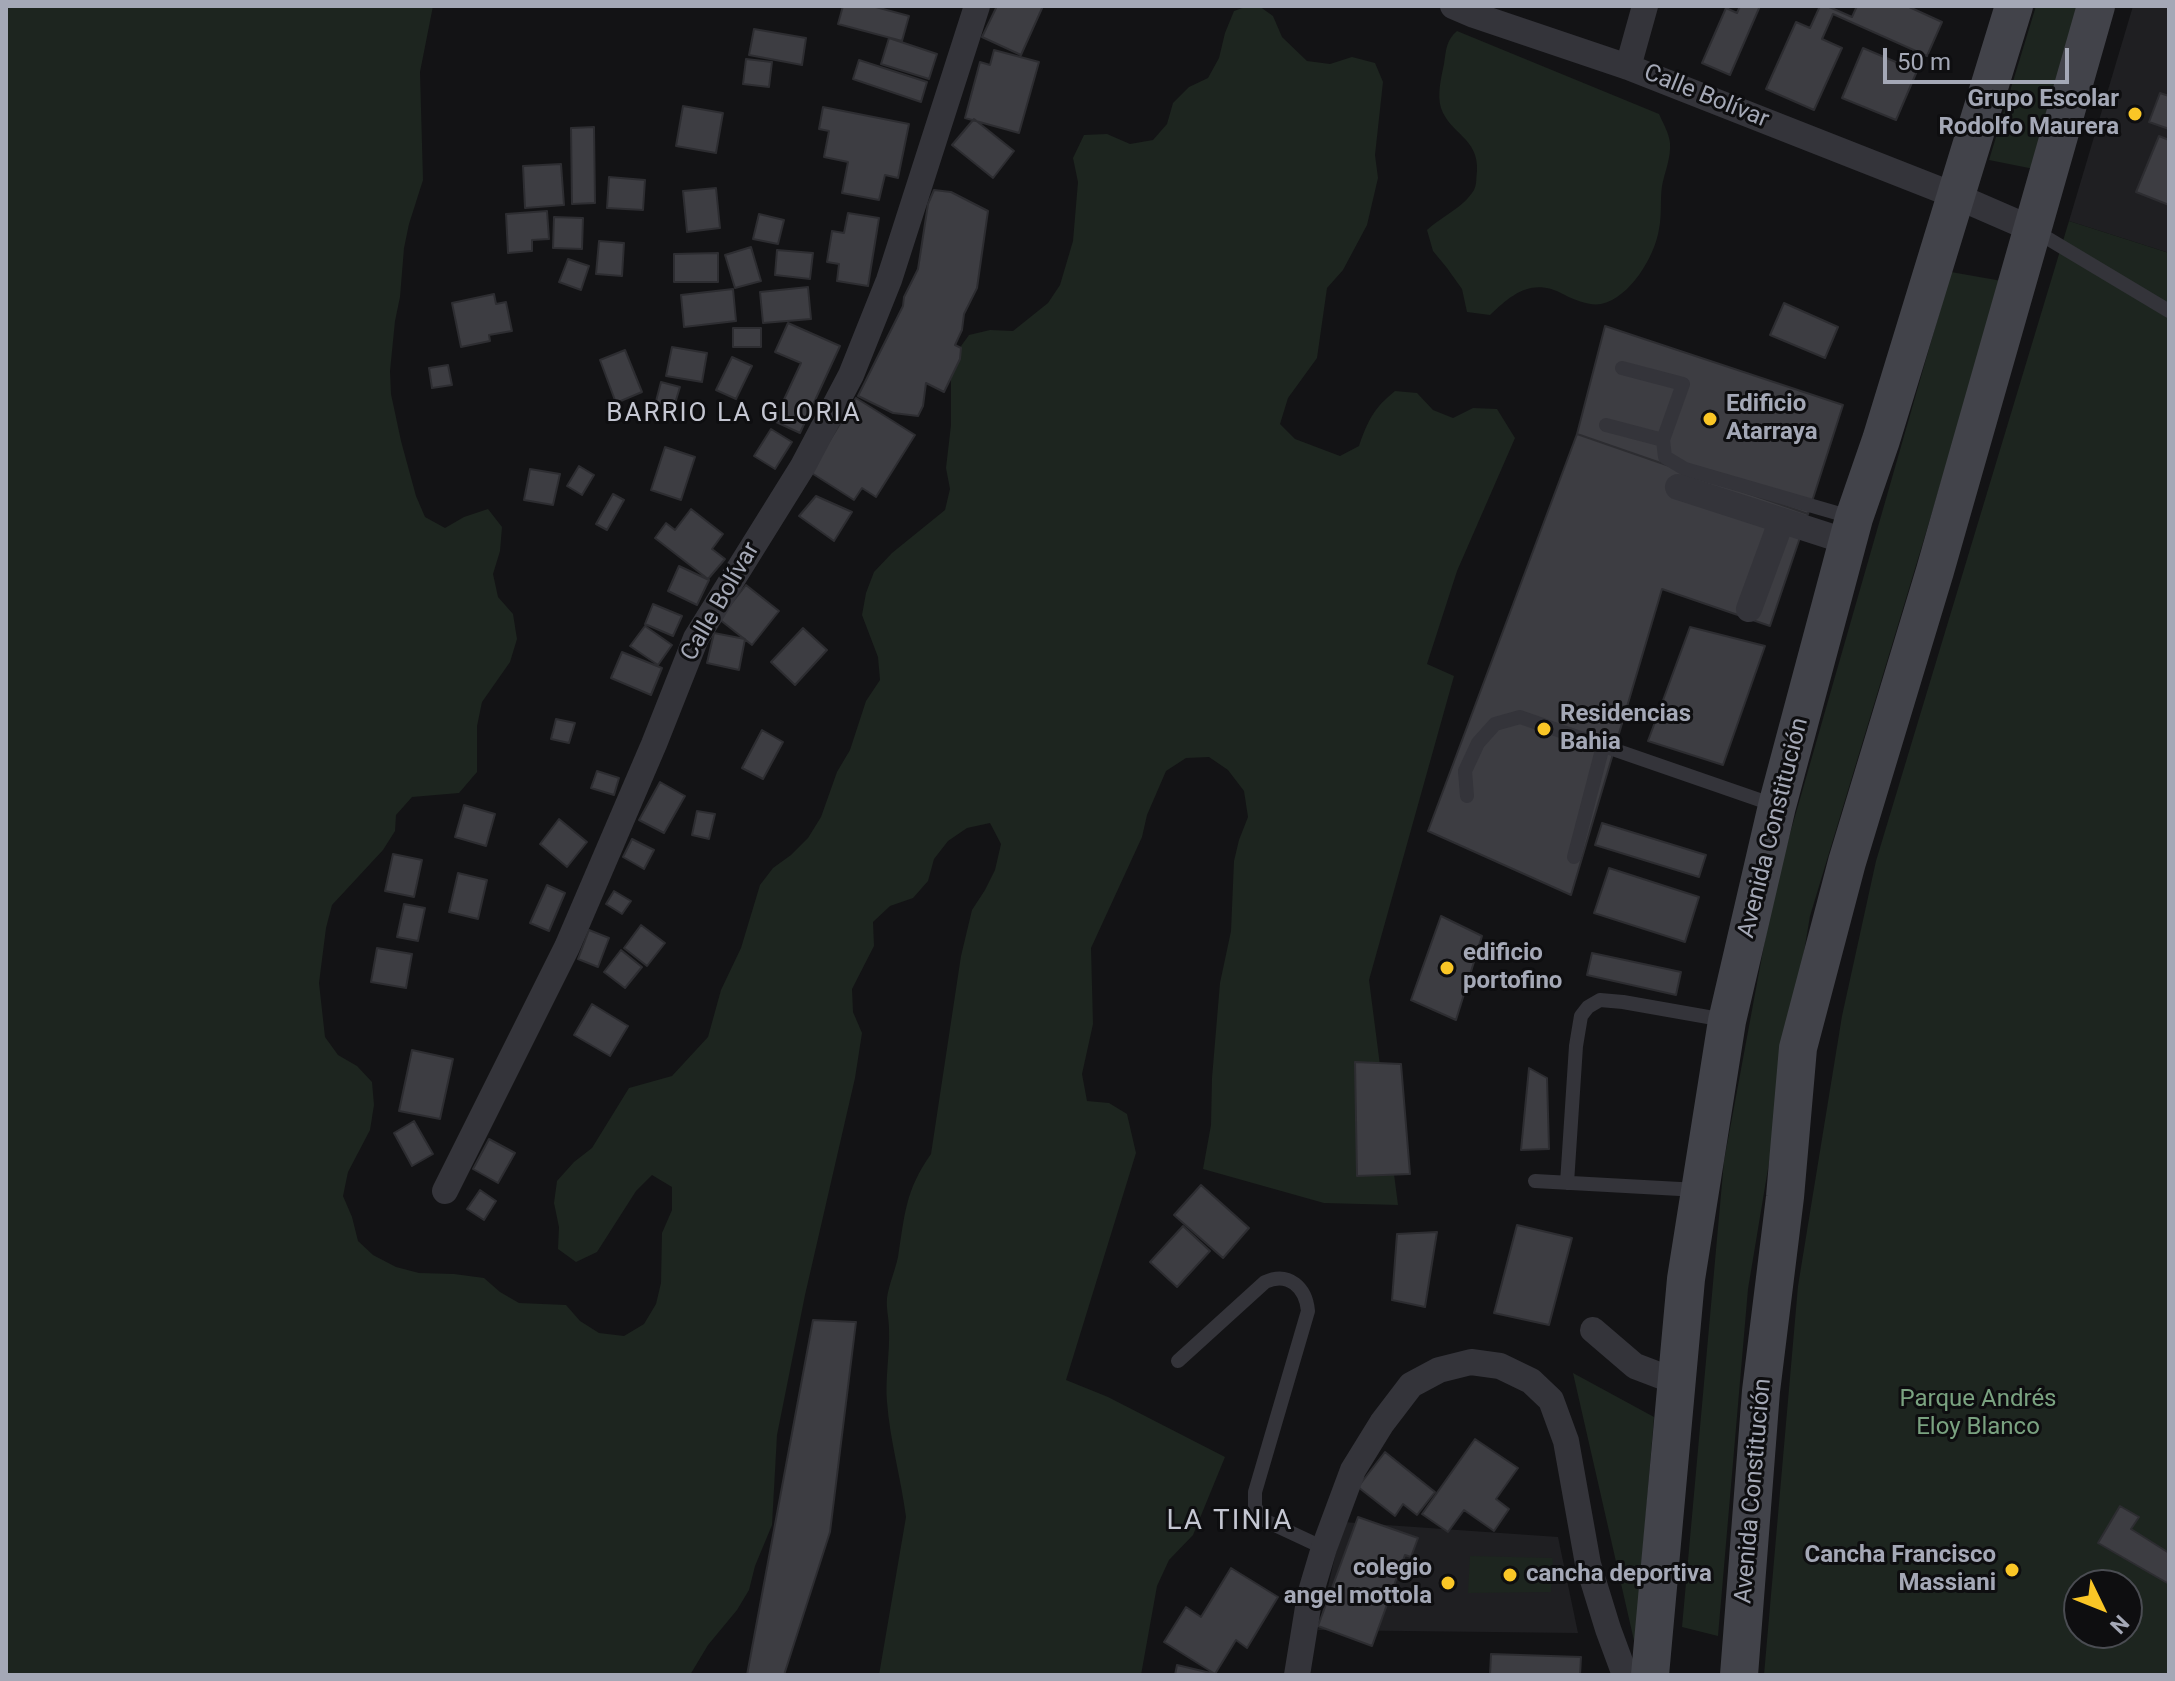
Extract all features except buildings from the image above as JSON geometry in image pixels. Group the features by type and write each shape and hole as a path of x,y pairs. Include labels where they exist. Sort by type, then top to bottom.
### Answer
{"main road":[{"name":"Avenida Constitución","path":"1650,1675 1686,1279 1727,1021 1777,806 1851,530 2014,6"},
{"name":"Avenida Constitución","path":"1739,1675 1761,1391 1785,1197 1798,1048 1847,862 1944,541 2096,6"}],"street":[{"name":"Calle Bolívar","path":"445,1191 567,947 696,638 803,466 851,375 889,280 977,6"},
{"name":"Calle Bolívar","path":"1453,6 1628,67 2032,229"},
{"path":"1628,67 1645,6"},
{"path":"1678,487 1781,522 1851,530"},
{"path":"1749,609 1781,522"},
{"path":"1593,1330 1635,1366 1677,1382"},
{"path":"1297,1675 1310,1595 1353,1470 1382,1423 1411,1385 1439,1370 1471,1362 1500,1366 1531,1381 1551,1400 1566,1441 1588,1564 1625,1675"}],"lane":[{"path":"2032,229 2169,311"},
{"path":"1622,368 1683,384 1663,440 1665,457 1685,469 1851,530"},
{"path":"1606,425 1663,440"},
{"path":"1467,796 1465,771 1478,743 1495,724 1520,717 1777,806"},
{"path":"1574,857 1603,746"},
{"path":"1567,1183 1576,1046 1581,1016 1588,1007 1600,1000 1623,1002 1727,1021"},
{"path":"1535,1181 1699,1190"},
{"path":"1178,1361 1265,1282 1274,1278 1284,1279 1298,1286 1307,1299 1308,1311 1255,1492 1255,1507 1264,1520 1324,1548"}],"shaded area":[{"name":"Grupo Escolar Rodolfo Maurera","path":"2133,6 2169,6 2169,253 2069,221"},
{"name":"colegio angel mottola","path":"1343,1522 1558,1537 1578,1633 1318,1630"}],"green space":[{"path":"6,6 433,6 420,72 423,180 404,248 390,371 391,394 416,496 425,517 445,528 488,509 502,527 500,551 493,574 498,597 513,614 517,639 510,662 482,702 477,726 477,772 459,793 412,797 396,815 395,831 383,850 332,905 319,983 325,1037 338,1055 357,1066 372,1082 374,1105 370,1130 348,1172 343,1196 358,1241 373,1255 396,1267 419,1273 484,1278 519,1303 566,1305 580,1321 599,1333 624,1336 644,1324 656,1304 661,1283 662,1233 672,1210 672,1187 652,1175 636,1191 597,1252 576,1262 558,1249 559,1227 554,1203 557,1181 592,1148 629,1088 672,1076 708,1037 721,990 741,948 760,885 773,868 808,838 821,817 837,772 850,750 866,701 880,680 878,657 862,615 874,572 892,553 945,510 950,489 946,468 951,425 951,379 956,353 969,335 990,330 1013,331 1048,303 1060,285 1073,241 1078,182 1073,158 1084,135 1107,134 1130,144 1153,140 1167,124 1173,103 1189,87 1208,78 1219,58 1234,11 1248,6 1259,6 1273,16 1282,37 1307,61 1330,64 1352,57 1375,63 1383,82 1375,155 1378,178 1367,225 1343,270 1327,288 1317,358 1288,398 1280,424 1295,439 1340,456 1359,446 1372,415 1395,391 1417,393 1433,410 1453,418 1473,408 1497,409 1515,438 1457,571 1427,664 1454,676 1369,980 1398,1205 1324,1203 1203,1169 1211,1125 1220,983 1231,931 1234,861 1248,817 1244,791 1228,770 1209,757 1186,758 1166,771 1147,815 1142,837 1091,948 1093,1024 1082,1074 1087,1101 1109,1103 1127,1114 1136,1153 1066,1380 1108,1397 1225,1457 1193,1535 1169,1560 1157,1586 1141,1675 879,1675 906,1517 887,1402 887,1298 907,1203 931,1154 961,956 972,910 995,870 1001,844 990,823 967,828 948,841 934,859 928,881 913,898 890,906 873,922 874,946 852,989 853,1012 862,1033 855,1078 805,1295 777,1435 772,1525 749,1590 690,1675 6,1675"},
{"path":"2036,6 2077,6 2034,169 1989,160"},
{"path":"1457,31 1659,114 1670,149 1662,186 1657,240 1647,263 1622,294 1601,304 1592,304 1543,287 1533,288 1515,294 1490,315 1467,312 1462,289 1433,251 1427,230 1464,202 1476,183 1473,151 1445,117 1440,103 1446,50"},
{"name":"Parque Andrés Eloy Blanco","path":"2069,221 2169,253 2169,1675 1764,1675 1798,1286 1842,1016 1876,861"},
{"path":"1951,272 2002,281 1810,916 1748,1289 1718,1636 1682,1627 1724,1161 1775,886"},
{"path":"1573,1373 1654,1417 1635,1645"},
{"name":"cancha deportiva","path":"1470,1556 1553,1558 1551,1592 1468,1593"}],"place":[{"name":"Grupo Escolar Rodolfo Maurera","path":"2135,114"},
{"name":"Edificio Atarraya","path":"1710,419"},
{"name":"Residencias Bahia","path":"1544,729"},
{"name":"edificio portofino","path":"1447,968"},
{"name":"Cancha Francisco Massiani","path":"2012,1570"},
{"name":"cancha deportiva","path":"1510,1575"},
{"name":"colegio angel mottola","path":"1448,1583"}],"district":[{"name":"BARRIO LA GLORIA","path":"734,414"},
{"name":"LA TINIA","path":"1230,1522"}]}
